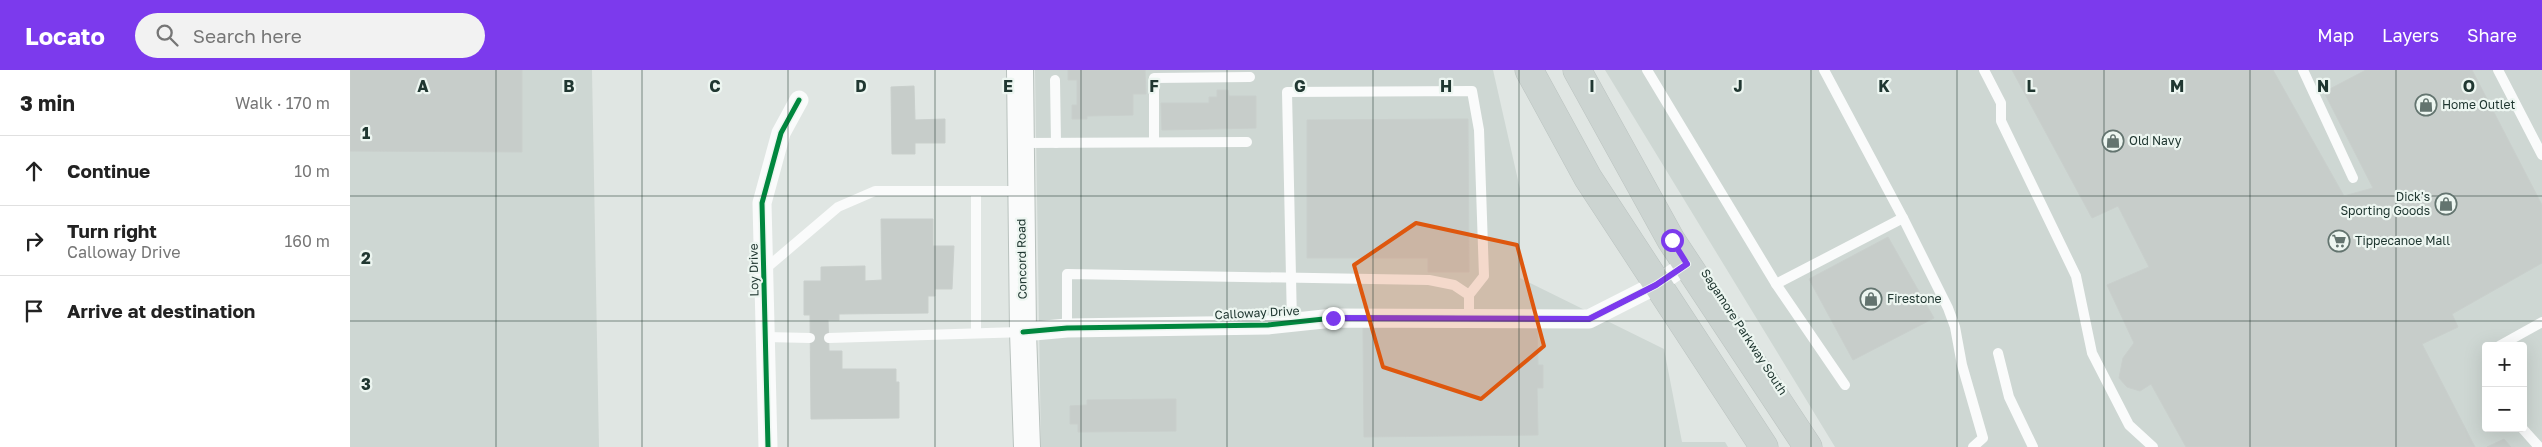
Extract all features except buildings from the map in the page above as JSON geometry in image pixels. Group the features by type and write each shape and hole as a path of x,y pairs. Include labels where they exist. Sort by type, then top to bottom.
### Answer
{"main road":[{"path":"1529,70 1588,178 1656,285 1764,447"},
{"name":"Sagamore Parkway South","path":"1577,70 1672,240 1808,447"}],"street":[{"name":"Concord Road","path":"1020,70 1023,332 1028,447"},
{"name":"Loy Drive","path":"768,447 762,203 781,133 799,100"},
{"name":"Calloway Drive","path":"1023,332 1067,328 1268,325 1333,318 1589,319 1656,285 1687,264"}],"lane":[{"path":"1647,70 1776,284 1845,385"},
{"path":"1824,70 1903,218 1955,327 1962,365 1985,443 1973,447"},
{"path":"1984,70 2001,103 2001,122 2076,276 2092,352 2129,425 2153,447"},
{"path":"2304,70 2353,178"},
{"path":"2498,70 2542,156"},
{"path":"1154,142 1154,78 1250,77"},
{"path":"1055,80 1056,143"},
{"path":"1292,322 1287,92 1472,92 1479,130 1484,276 1469,295 1469,319"},
{"path":"1020,143 1247,142"},
{"path":"764,270 838,207 875,191 1021,191"},
{"path":"976,191 976,333"},
{"path":"1776,284 1903,218"},
{"path":"1067,328 1067,274 1429,280 1454,285 1469,295"},
{"path":"2506,342 2542,322"},
{"path":"828,338 1023,332"},
{"path":"766,337 810,338"},
{"path":"1998,353 2009,397 2033,447"},
{"path":"2526,432 2539,447"}],"highlighted area":[{"path":"1416,223 1517,245 1544,346 1481,399 1383,367 1354,265"}],"shaded area":[{"path":"350,70 592,70 599,447 350,447"},
{"path":"1035,70 1493,70 1520,189 1520,278 1664,349 1682,442 1725,442 1728,447 1041,447"},
{"path":"1605,70 2542,70 2542,447 1835,447"}],"cycle path":[{"path":"768,447 762,203 781,133 799,100"},
{"path":"1023,332 1067,328 1268,325 1333,318 1589,319 1656,285 1687,264"}],"place":[{"name":"Home Outlet","path":"2426,105"},
{"name":"Old Navy","path":"2113,141"},
{"name":"Dick's Sporting Goods","path":"2446,204"},
{"name":"Tippecanoe Mall","path":"2339,241"},
{"name":"Firestone","path":"1871,299"}],"route":[{"path":"1333,318 1589,319 1656,285 1687,264 1672,240"}]}
